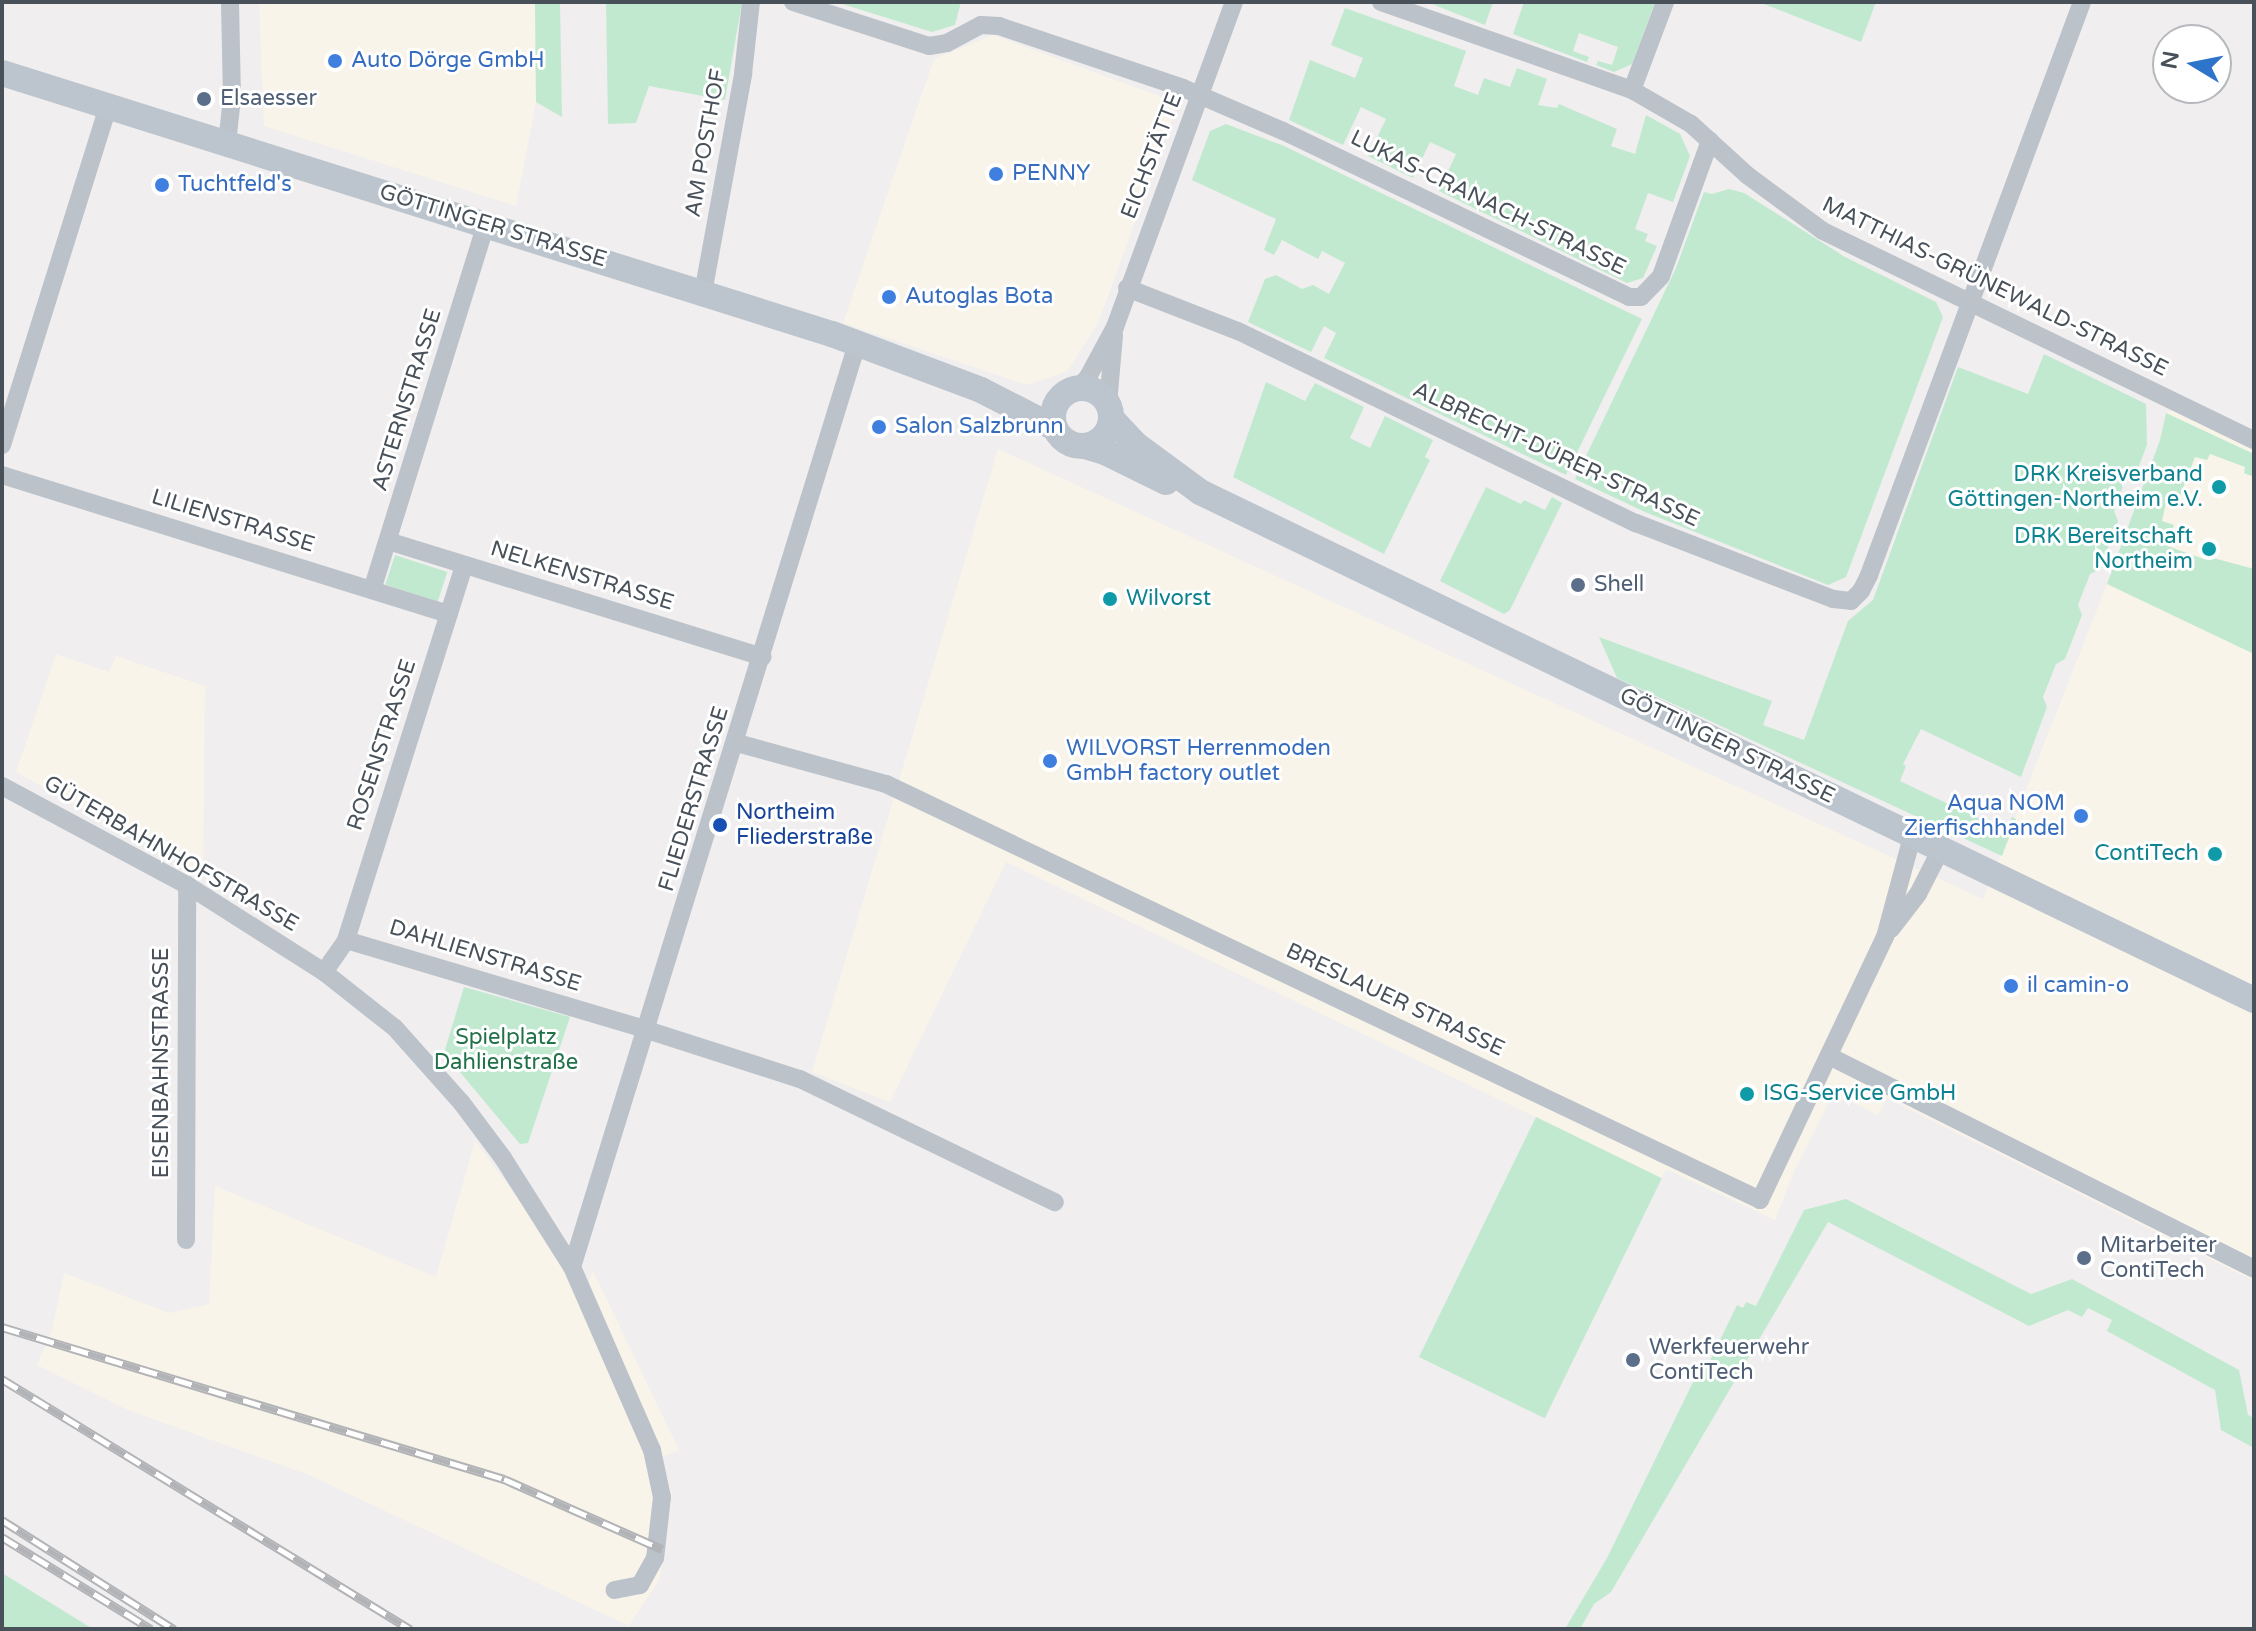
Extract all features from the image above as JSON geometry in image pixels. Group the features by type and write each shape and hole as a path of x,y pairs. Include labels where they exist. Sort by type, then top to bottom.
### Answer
{"main road":[{"name":"GÖTTINGER STRASSE","path":"2,73 703,293 857,344 981,390 1055,428 1070,443 1105,452 1158,479 1200,492 2254,1000"},
{"name":"GÖTTINGER STRASSE","path":"981,390 1098,393 1135,444 1200,492"},
{"path":"1055,428 1054,413 1069,394"},
{"path":"1085,446 1103,437 1109,411"}],"street":[{"path":"227,143 232,98 230,2"},
{"name":"AM POSTHOF","path":"703,293 743,74 751,2"},
{"name":"LUKAS-CRANACH-STRASSE","path":"793,2 929,46 947,43 981,25 999,26 1200,97 1283,131 1629,297 1641,297 1661,276 1710,141"},
{"name":"EICHSTÄTTE","path":"1069,394 1088,377 1115,327 1234,2"},
{"name":"MATTHIAS-GRÜNEWALD-STRASSE","path":"1381,2 1632,90 1672,110 1747,175 1817,228 2254,440"},
{"path":"1632,90 1665,2"},
{"path":"1969,304 2082,2"},
{"path":"2,445 108,106"},
{"name":"ASTERNSTRASSE","path":"372,590 486,224"},
{"name":"ALBRECHT-DÜRER-STRASSE","path":"1127,288 1238,331 1636,523 1843,601 1856,597 1865,583 1969,304"},
{"name":"EICHSTÄTTE","path":"1109,411 1115,327"},
{"name":"FLIEDERSTRASSE","path":"572,1267 737,743 857,344"},
{"name":"LILIENSTRASSE","path":"2,475 449,614"},
{"name":"NELKENSTRASSE","path":"388,541 762,657"},
{"name":"ROSENSTRASSE","path":"346,940 464,565"},
{"name":"BRESLAUER STRASSE","path":"737,743 886,784 1760,1200 1885,937 1912,837"},
{"name":"GÜTERBAHNHOFSTRASSE","path":"2,786 187,885 324,972 395,1028 429,1061 503,1158 572,1267 652,1450 662,1483 661,1513 652,1567 640,1585 614,1590"},
{"name":"BRESLAUER STRASSE","path":"1885,937 1918,894 1940,851"},
{"name":"EISENBAHNSTRASSE","path":"186,1240 187,885"},
{"path":"324,972 346,940"},
{"name":"DAHLIENSTRASSE","path":"346,940 800,1079 1055,1202"},
{"path":"1829,1056 2254,1269"}],"shaded area":[{"path":"259,2 535,2 536,102 516,206 264,126"},
{"path":"993,35 1178,103 1099,321 1068,371 1027,385 843,323 934,59"},
{"path":"2177,408 2254,445 2254,1281 1887,1098 1878,1115 1848,1100 1830,1100 1794,1172 1775,1220 1666,1169 1662,1178 1006,862 890,1102 812,1072 998,449 1983,899 2107,584 2160,440 2166,413"},
{"path":"56,654 109,672 116,656 205,686 203,875 16,772"},
{"path":"475,1141 586,1290 593,1271 679,1450 662,1457 672,1494 660,1578 629,1626 309,1475 128,1410 37,1365 52,1330 64,1273 169,1313 209,1304 215,1186 436,1277"}],"green space":[{"path":"535,2 560,2 562,117 536,102"},
{"path":"606,2 742,2 725,100 649,86 636,123 608,124"},
{"path":"836,2 961,2 955,25 932,32"},
{"path":"1427,2 1493,2 1485,25"},
{"path":"1524,2 1655,2 1632,64 1614,72 1596,65 1598,61 1612,65 1618,47 1579,33 1573,51 1589,57 1587,62 1513,34"},
{"path":"1759,2 1876,2 1861,42"},
{"path":"1345,8 1466,51 1454,86 1478,95 1484,78 1510,87 1517,68 1547,79 1538,105 1557,108 1559,104 1617,129 1611,146 1635,154 1646,115 1680,134 1690,156 1673,202 1648,193 1635,229 1648,234 1645,241 1657,246 1643,278 1627,283 1439,191 1456,154 1430,142 1413,178 1368,156 1386,119 1361,107 1343,145 1289,120 1310,60 1355,78 1363,58 1331,45"},
{"path":"1226,124 1284,146 1642,319 1566,475 1324,358 1336,333 1324,326 1311,352 1248,322 1265,279 1276,275 1302,289 1313,285 1329,294 1345,263 1322,251 1318,259 1282,240 1274,255 1264,250 1276,219 1192,180 1210,131"},
{"path":"1729,189 1744,193 1845,257 1936,302 1943,317 1846,577 1828,585 1645,512 1575,479 1676,268 1704,192 1712,194"},
{"path":"2044,354 2146,404 2147,445 2135,476 2125,481 2114,511 2118,521 2100,569 2090,574 2078,605 2082,615 2065,659 2056,664 2043,697 2047,707 2021,777 1921,729 1903,764 1906,766 1900,781 2005,831 2012,817 2016,819 2002,856 1617,678 1599,637 1772,701 1763,725 1804,740 1848,621 1873,600 1958,367 2028,394"},
{"path":"1266,382 1305,401 1315,383 1364,407 1350,438 1370,448 1385,416 1433,440 1425,457 1430,460 1384,554 1233,477"},
{"path":"2166,413 2254,454 2254,477 2244,473 2245,467 2210,454 2207,460 2195,457 2178,501 2167,498 2162,521 2174,525 2167,546 2204,559 2206,556 2254,569 2254,654 2107,584 2160,440"},
{"path":"1486,487 1521,504 1524,500 1545,510 1552,497 1562,503 1510,610 1504,614 1440,581"},
{"path":"395,555 447,572 438,601 385,584"},
{"name":"Spielplatz Dahlienstraße","path":"464,987 570,1017 528,1143 520,1144 444,1053"},
{"path":"1536,1117 1662,1178 1545,1418 1419,1357"},
{"path":"1846,1199 2031,1294 2072,1279 2239,1370 2248,1415 2254,1418 2254,1448 2221,1430 2215,1390 2107,1331 2112,1320 2088,1308 2082,1317 2068,1310 2029,1326 1828,1222 1611,1592 1594,1604 1580,1629 1565,1629 1607,1558 1699,1370 1704,1373 1737,1305 1743,1308 1746,1302 1756,1306 1804,1210"},
{"path":"2,1573 93,1629 2,1629"}],"railway":[{"path":"2,1327 504,1479 662,1549"},
{"path":"2,1379 410,1629"},
{"path":"2,1520 174,1629"},
{"path":"2,1537 151,1629"}],"place":[{"name":"Auto Dörge GmbH","path":"335,61"},
{"name":"Elsaesser","path":"204,99"},
{"name":"PENNY","path":"996,174"},
{"name":"Tuchtfeld's","path":"162,185"},
{"name":"Autoglas Bota","path":"889,297"},
{"name":"Salon Salzbrunn","path":"879,427"},
{"name":"DRK Kreisverband Göttingen-Northeim e.V.","path":"2219,487"},
{"name":"DRK Bereitschaft Northeim","path":"2209,549"},
{"name":"Shell","path":"1578,585"},
{"name":"Wilvorst","path":"1110,599"},
{"name":"WILVORST Herrenmoden GmbH factory outlet","path":"1050,761"},
{"name":"Aqua NOM Zierfischhandel","path":"2081,816"},
{"name":"Northeim Fliederstraße","path":"720,825"},
{"name":"ContiTech","path":"2215,854"},
{"name":"il camin-o","path":"2011,986"},
{"name":"ISG-Service GmbH","path":"1747,1094"},
{"name":"Mitarbeiter ContiTech","path":"2084,1258"},
{"name":"Werkfeuerwehr ContiTech","path":"1633,1360"}]}
